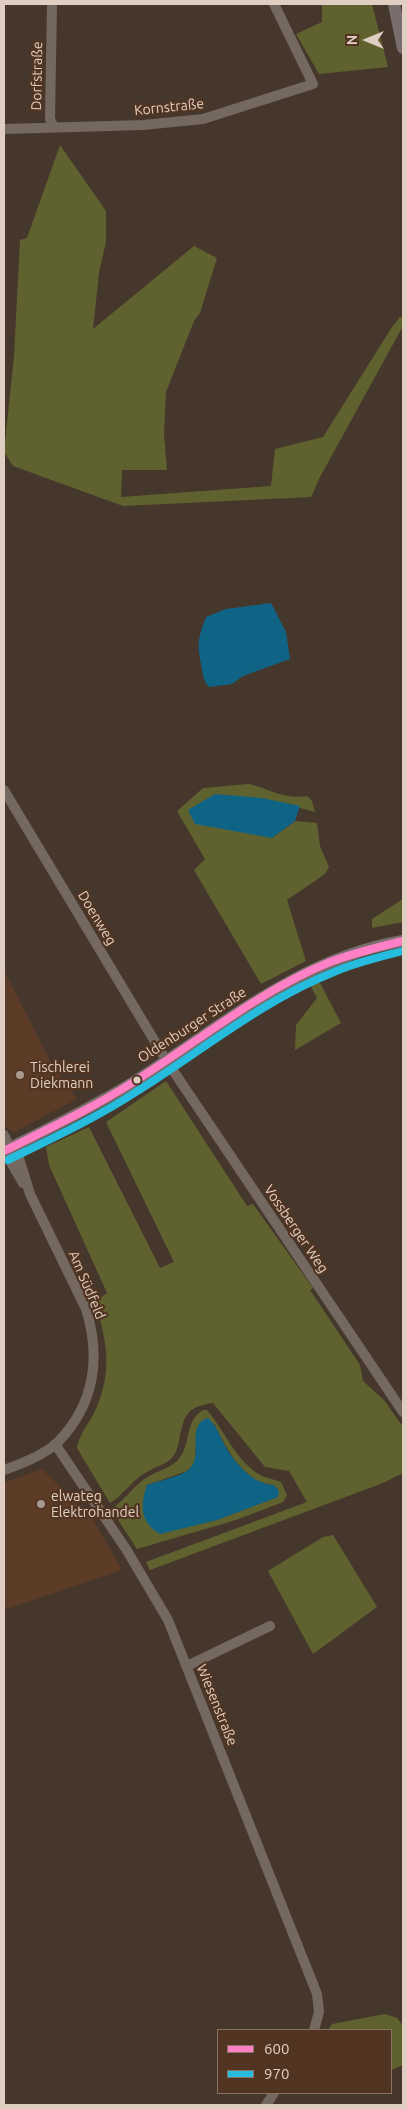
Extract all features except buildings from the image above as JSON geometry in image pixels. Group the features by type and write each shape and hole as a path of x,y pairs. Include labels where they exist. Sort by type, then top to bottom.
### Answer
{"main road":[{"path":"394,4 403,48"},
{"name":"Oldenburger Straße","path":"7,1150 103,1100 285,983 340,958 403,940"}],"street":[{"name":"Dorfstraße","path":"4,129 54,128 50,119 52,4"},
{"name":"Kornstraße","path":"54,128 142,125 203,119 313,84 274,4"},
{"name":"Doenweg","path":"4,790 166,1060"},
{"name":"Vossberger Weg","path":"166,1060 403,1412"},
{"name":"Am Südfeld","path":"4,1135 7,1150 18,1155 30,1194 86,1309 94,1342 94,1370 87,1396 72,1424 55,1444 34,1457 4,1470"},
{"name":"Wiesenstraße","path":"55,1444 143,1576 168,1620 317,1994 319,2012 314,2029"},
{"path":"186,1666 270,1626"}],"shaded area":[{"path":"4,970 49,1059 77,1099 14,1132 4,1124"},
{"path":"42,1469 93,1519 122,1570 4,1610 4,1483"}],"green space":[{"path":"322,4 372,4 388,67 319,74 296,34 322,22"},
{"path":"60,145 106,211 106,242 99,273 93,329 194,246 217,258 200,313 194,321 166,392 164,434 167,470 122,470 121,497 271,486 275,449 323,437 392,327 400,317 403,318 403,326 320,477 311,497 123,506 13,466 4,452 14,356 20,240 27,238"},
{"path":"249,784 291,797 307,796 312,801 315,812 262,798 272,838 295,821 317,823 320,846 329,867 325,874 287,900 306,961 261,984 194,870 205,859 177,811 203,788"},
{"path":"403,899 403,922 372,928 372,919"},
{"path":"318,979 341,1023 295,1050 296,1025 317,998 309,983"},
{"path":"166,1081 247,1206 253,1204 313,1288 310,1290 360,1365 363,1381 384,1400 403,1427 403,1473 383,1483 150,1570 146,1562 307,1502 289,1471 265,1467 213,1403 197,1407 188,1414 183,1425 177,1450 165,1464 140,1476 110,1503 77,1448 101,1397 104,1383 106,1370 105,1343 95,1302 107,1293 49,1165 46,1147 89,1127 160,1268 174,1262 106,1122"},
{"path":"203,1410 207,1410 245,1463 262,1476 281,1482 287,1495 283,1502 236,1520 137,1549 111,1509 143,1480 177,1461 182,1455 190,1427 197,1415","holes":["214,1424 237,1463 253,1478 263,1483 274,1485 277,1497 217,1520 190,1526 147,1485 187,1471 195,1463 195,1451"]},
{"path":"333,1535 377,1607 313,1654 268,1571 323,1537"},
{"path":"385,2014 397,2018 403,2026 403,2065 392,2070 392,2029 329,2029 332,2024"}],"water":[{"path":"271,603 286,632 290,659 243,676 232,684 209,687 203,677 199,648 199,638 206,617 226,609"},
{"path":"215,794 262,798 300,806 295,821 272,838 195,824 188,810"},
{"path":"208,1418 237,1463 260,1482 274,1485 279,1491 278,1497 217,1520 160,1534 153,1530 143,1513 143,1500 147,1485 178,1475 187,1471 192,1466 195,1459 197,1428 201,1422"}],"transit line":[{"name":"600","path":"4,1151 119,1091 230,1017 279,987 330,962 403,941"},
{"name":"970","path":"8,1160 108,1109 163,1075 234,1026 308,983 343,968 403,951"}],"place":[{"name":"Tischlerei Diekmann","path":"20,1075"},
{"name":"elwateg Elektrohandel","path":"41,1504"}]}
